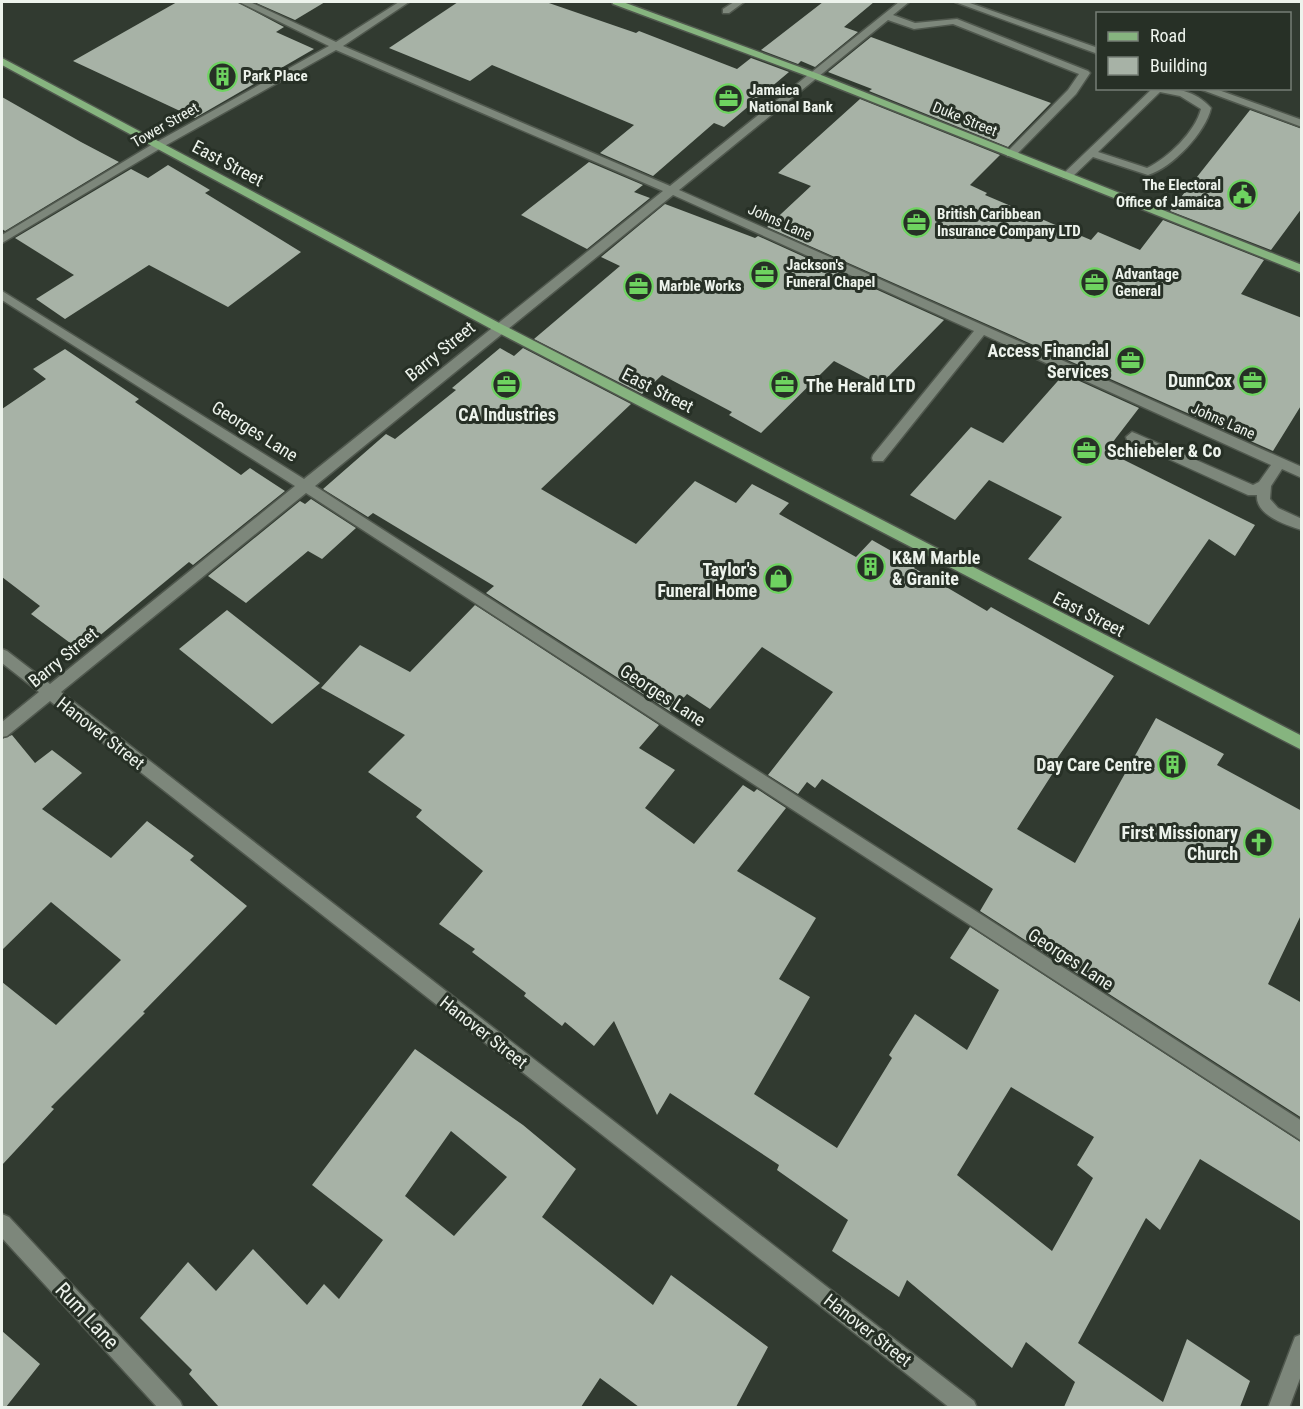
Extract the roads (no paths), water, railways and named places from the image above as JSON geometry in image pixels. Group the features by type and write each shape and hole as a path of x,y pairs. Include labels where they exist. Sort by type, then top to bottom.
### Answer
{"main road":[{"name":"Duke Street","path":"623,3 813,75 1302,269"},
{"name":"East Street","path":"2,61 499,328 1302,744"}],"street":[{"name":"Johns Lane","path":"244,2 336,46 671,190 1302,473"},
{"name":"Tower Street","path":"2,240 157,146 336,46 405,2"},
{"path":"726,11 739,2"},
{"name":"Barry Street","path":"2,731 904,2"},
{"path":"960,2 1096,50"},
{"path":"886,16 914,26 954,21 1085,73 1072,92 1011,154"},
{"path":"1067,176 1157,90"},
{"path":"1091,153 1148,172 1166,163 1203,121 1206,108 1197,98 1175,90"},
{"path":"1208,90 1302,124"},
{"name":"Georges Lane","path":"2,294 305,486 1302,1132"},
{"path":"878,458 982,329"},
{"path":"1132,437 1253,491 1264,485 1279,463"},
{"path":"1264,485 1263,500 1273,512 1302,525"},
{"name":"Hanover Street","path":"2,656 967,1407"},
{"name":"Rum Lane","path":"2,1224 173,1407"},
{"path":"1278,1407 1302,1344"}],"place":[{"name":"Park Place","path":"222,76"},
{"name":"Jamaica National Bank","path":"728,99"},
{"name":"The Electoral Office of Jamaica","path":"1242,194"},
{"name":"British Caribbean Insurance Company LTD","path":"916,223"},
{"name":"Jackson's Funeral Chapel","path":"765,274"},
{"name":"Advantage General","path":"1094,283"},
{"name":"Marble Works","path":"638,286"},
{"name":"Access Financial Services","path":"1130,360"},
{"name":"DunnCox","path":"1253,380"},
{"name":"CA Industries","path":"507,385"},
{"name":"The Herald LTD","path":"785,385"},
{"name":"Schiebeler & Co","path":"1086,450"},
{"name":"K&M Marble & Granite","path":"871,567"},
{"name":"Taylor's Funeral Home","path":"778,579"},
{"name":"Day Care Centre","path":"1173,764"},
{"name":"First Missionary Church","path":"1259,842"}]}
